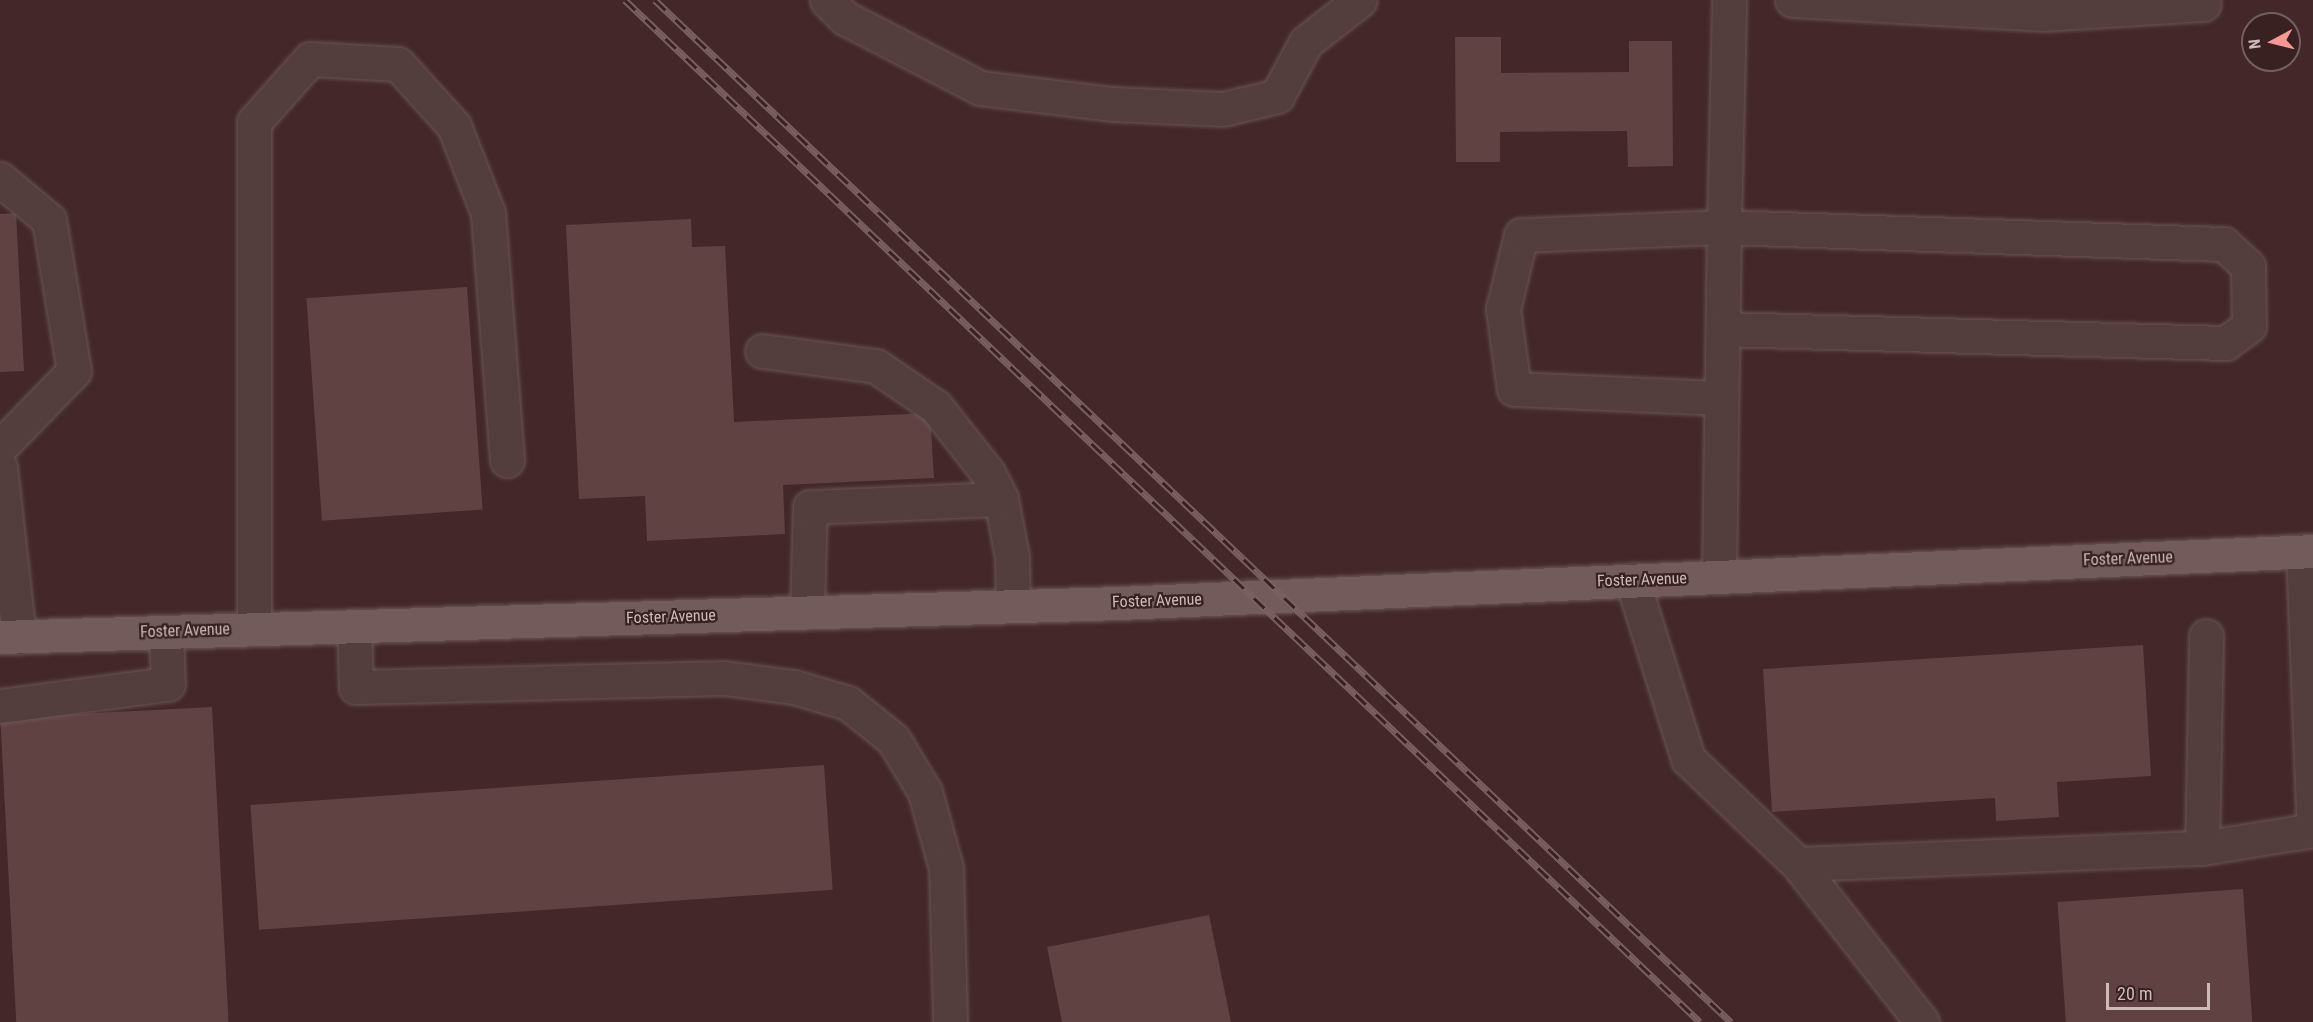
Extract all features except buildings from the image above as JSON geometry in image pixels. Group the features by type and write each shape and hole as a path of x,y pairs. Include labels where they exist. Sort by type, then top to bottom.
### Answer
{"main road":[{"name":"Foster Avenue","path":"10,637 1013,606 2308,551"}],"street":[{"path":"827,0 845,18 980,88 1113,104 1223,109 1277,96 1306,42 1360,0"},
{"path":"1719,577 1720,398 1730,0"},
{"path":"1792,0 2044,7 2204,4"},
{"path":"254,629 254,122 310,59 398,64 454,126 488,213 507,460"},
{"path":"0,179 49,220 74,372 0,447"},
{"path":"1720,398 1514,389 1503,309 1521,235 1724,227 2224,244 2248,266 2250,326 2226,343 1723,329"},
{"path":"762,351 876,366 936,407 988,473 1001,499 1012,557 1013,606"},
{"path":"0,467 10,637"},
{"path":"807,612 810,507 1001,499"},
{"path":"2308,551 2313,813"},
{"path":"1632,580 1688,759 1798,864 1922,1022"},
{"path":"354,626 356,687 724,678 794,687 848,703 893,739 925,792 946,868 950,1022"},
{"path":"0,706 168,684 166,632"},
{"path":"2202,848 2206,636"},
{"path":"1798,864 2202,848 2313,830"}],"railway":[{"path":"625,0 1700,1022"},
{"path":"655,0 1731,1022"}]}
